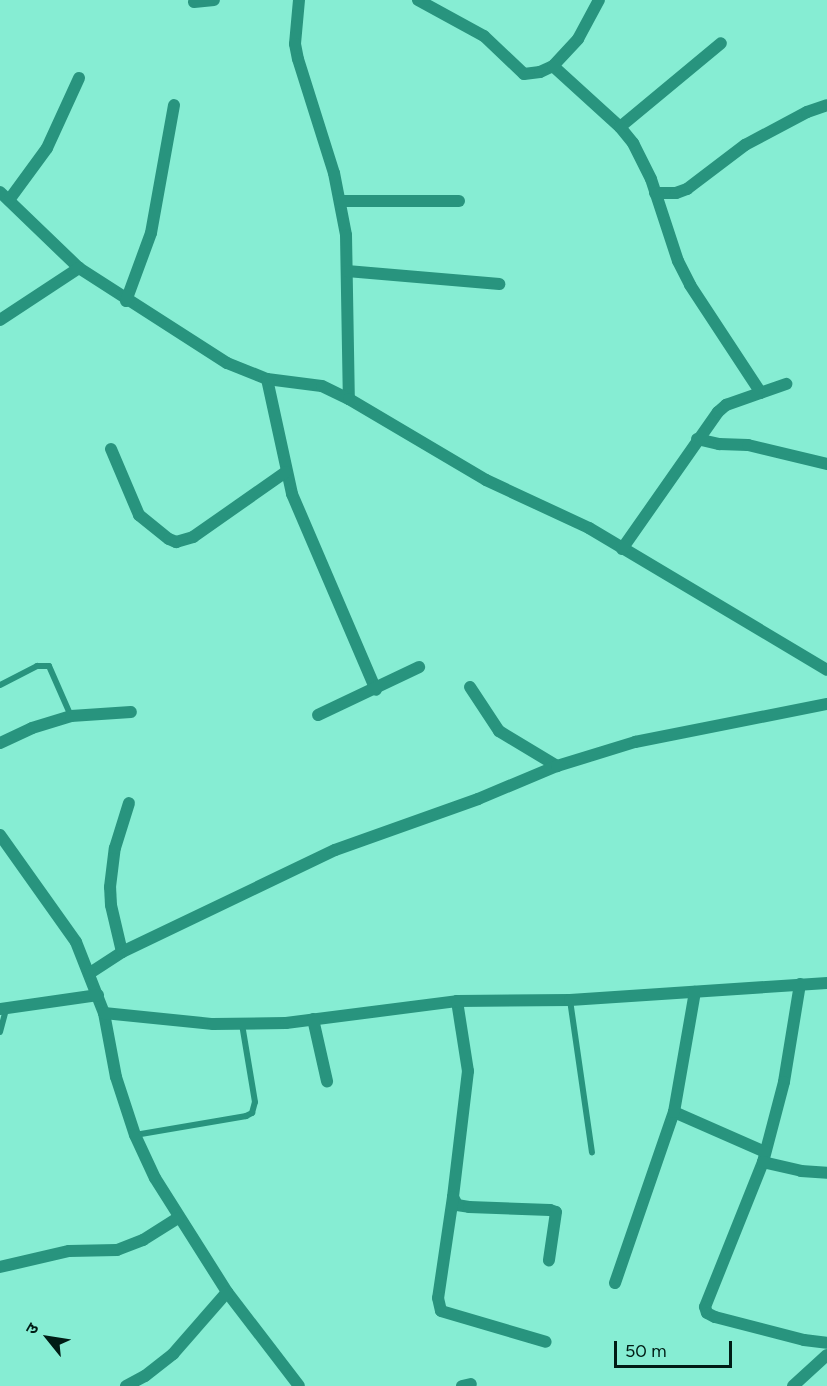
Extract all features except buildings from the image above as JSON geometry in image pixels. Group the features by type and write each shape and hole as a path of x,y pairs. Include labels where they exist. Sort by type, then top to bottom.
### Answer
{"street":[{"path":"194,2 214,0"},
{"path":"299,0 296,44 298,59 334,173 340,201 347,271 349,399"},
{"path":"418,0 484,36 524,74 532,75 553,66 578,39 599,0"},
{"path":"620,127 721,43"},
{"path":"553,66 620,127 642,158 678,261 690,285 760,393"},
{"path":"79,78 47,148 4,196 79,268 126,301 227,363 267,379 322,386 349,399 486,480 552,509 827,670"},
{"path":"126,301 151,233 174,105"},
{"path":"655,193 676,193 687,189 745,145 807,112 827,105"},
{"path":"340,201 459,201"},
{"path":"0,320 79,268"},
{"path":"347,271 499,284"},
{"path":"267,379 286,472 302,522 376,690"},
{"path":"622,549 697,439 726,405 786,384"},
{"path":"697,439 718,444 748,445 827,464"},
{"path":"111,449 139,515 176,542 193,537 286,472"},
{"path":"318,715 376,690 419,667"},
{"path":"470,687 499,731 557,766"},
{"path":"90,973 122,952 335,850 478,799 557,766 635,742 827,704"},
{"path":"0,743 32,728 71,716 131,712"},
{"path":"122,952 111,905 110,887 116,848 129,803"},
{"path":"0,835 76,942 104,1013 116,1077 135,1135 178,1218 227,1292 299,1386"},
{"path":"104,1013 242,1024 314,1019 457,1001 570,1000 827,983"},
{"path":"800,984 784,1082 764,1157 705,1307 707,1313 716,1317 804,1340 827,1343"},
{"path":"615,1282 674,1112 695,992"},
{"path":"3,1008 98,995"},
{"path":"457,1001 468,1071 438,1298 441,1311 546,1342"},
{"path":"314,1019 327,1081"},
{"path":"674,1112 764,1157 801,1171 827,1173"},
{"path":"453,1197 457,1204 469,1207 556,1212 549,1260"},
{"path":"0,1267 69,1251 117,1250 143,1240 178,1218"},
{"path":"126,1386 145,1376 174,1354 227,1292"},
{"path":"793,1386 827,1355"}],"lane":[{"path":"0,685 37,666 49,666 71,716"},
{"path":"570,1000 592,1152"},
{"path":"0,1032 3,1008"},
{"path":"135,1135 246,1116 252,1113 255,1102 242,1024"}]}
